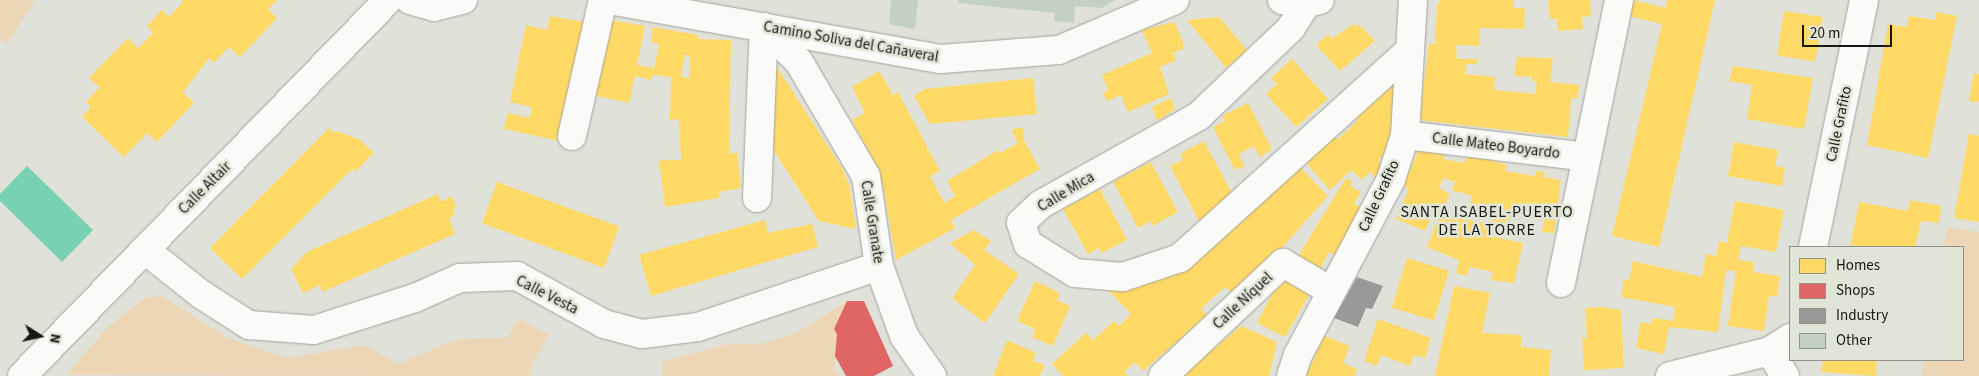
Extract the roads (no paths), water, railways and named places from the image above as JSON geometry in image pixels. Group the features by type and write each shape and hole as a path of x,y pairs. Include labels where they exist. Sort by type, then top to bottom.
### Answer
{"street":[{"name":"Calle Altair","path":"22,376 388,0"},
{"path":"410,0 434,8 463,0"},
{"path":"572,136 603,0"},
{"name":"Camino Soliva del Cañaveral","path":"609,0 941,59 1059,50 1176,0"},
{"name":"Calle Grafito","path":"1291,376 1298,355 1391,179 1405,135 1413,0"},
{"path":"1561,283 1619,0"},
{"name":"Calle Grafito","path":"1813,246 1864,0"},
{"name":"Calle Mica","path":"1303,1 1291,28 1200,116 1040,206 1021,224 1028,244 1075,273 1123,277 1180,258 1410,50"},
{"path":"757,198 764,27"},
{"name":"Calle Granate","path":"764,27 799,62 866,176 878,266 904,336 932,376"},
{"name":"Calle Mateo Boyardo","path":"1405,135 1587,156"},
{"name":"Calle Vesta","path":"145,250 202,295 250,325 314,330 416,298 460,278 517,276 604,324 642,334 698,327 878,266"},
{"name":"Calle Níquel","path":"1163,376 1283,263 1331,291"},
{"path":"1670,376 1780,345 1786,376"}],"district":[{"name":"SANTA ISABEL-PUERTO DE LA TORRE","path":"1487,221"}]}
